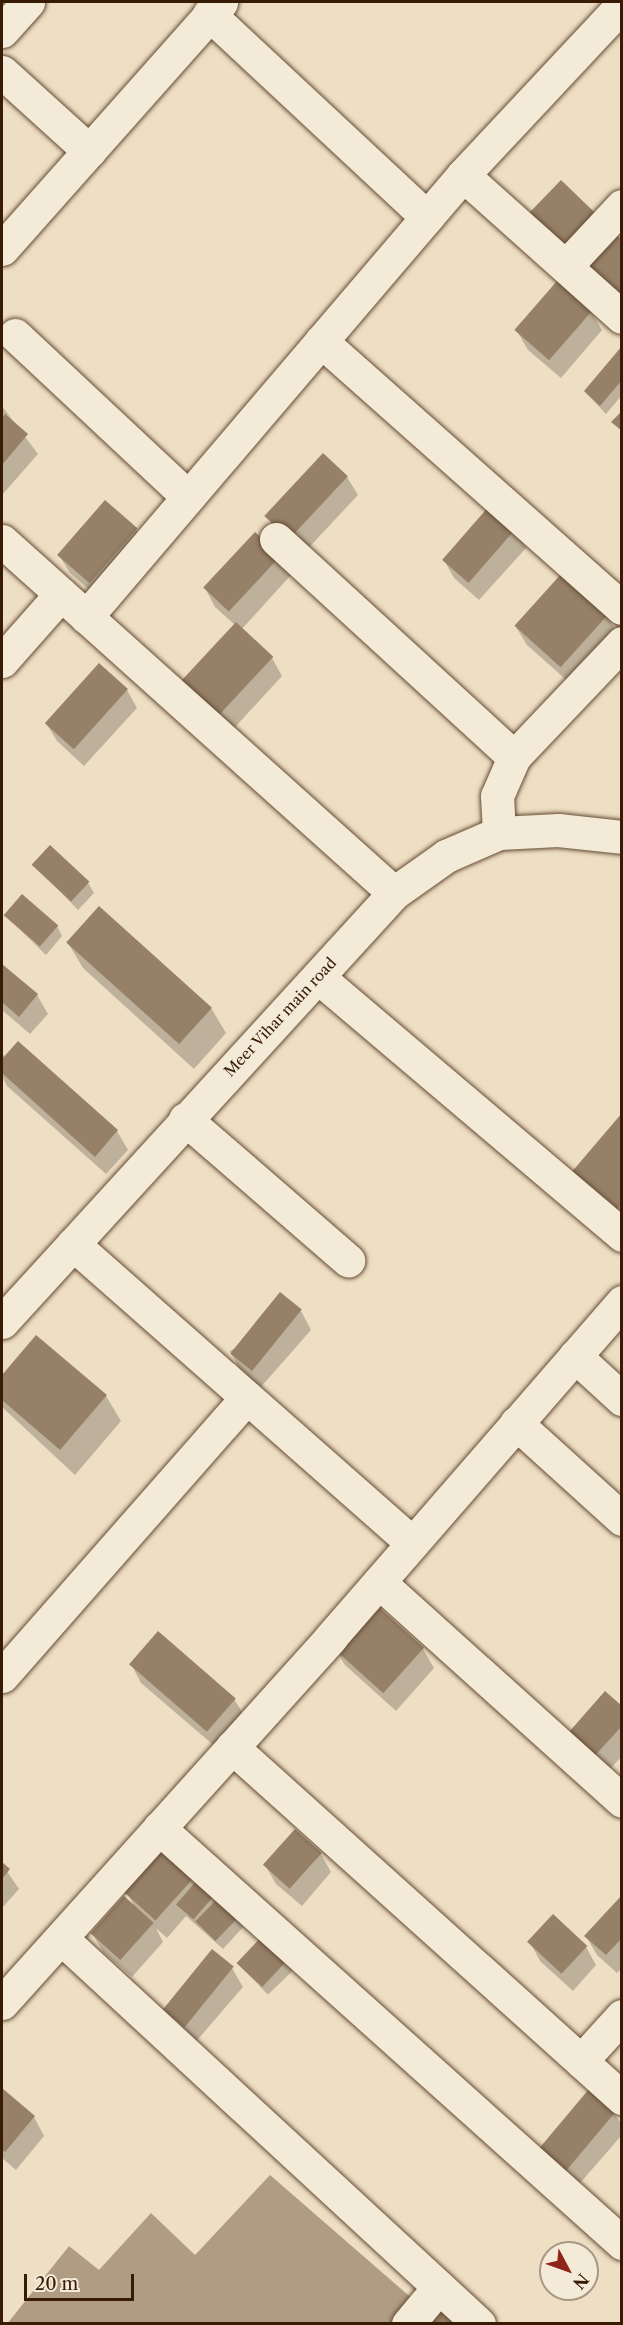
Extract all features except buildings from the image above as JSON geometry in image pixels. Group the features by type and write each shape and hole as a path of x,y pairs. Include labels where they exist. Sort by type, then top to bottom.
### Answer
{"street":[{"path":"2,31 28,2"},
{"path":"87,617 463,175 621,5"},
{"path":"2,249 215,8 427,217"},
{"path":"2,72 89,151"},
{"path":"463,175 621,317"},
{"path":"566,266 621,206"},
{"path":"15,335 188,497"},
{"path":"321,341 621,608"},
{"path":"276,539 514,757"},
{"path":"2,541 394,893"},
{"path":"2,661 61,594"},
{"path":"499,833 497,796 514,757 621,644"},
{"name":"Meer Vihar main road","path":"2,1322 184,1119 394,893 446,856 499,833 558,830 621,837"},
{"path":"318,977 621,1235"},
{"path":"184,1119 348,1260"},
{"path":"73,1244 412,1543"},
{"path":"2,2003 379,1582 621,1302"},
{"path":"575,1356 621,1399"},
{"path":"2,1676 247,1397"},
{"path":"516,1423 621,1519"},
{"path":"379,1582 621,1801"},
{"path":"232,1747 621,2097"},
{"path":"159,1828 621,2243"},
{"path":"61,1938 479,2324"},
{"path":"582,2061 621,2016"},
{"path":"408,2324 439,2287"}],"shaded area":[{"path":"270,2175 423,2308 409,2324 7,2324 69,2246 99,2270 151,2213 195,2255"}]}
